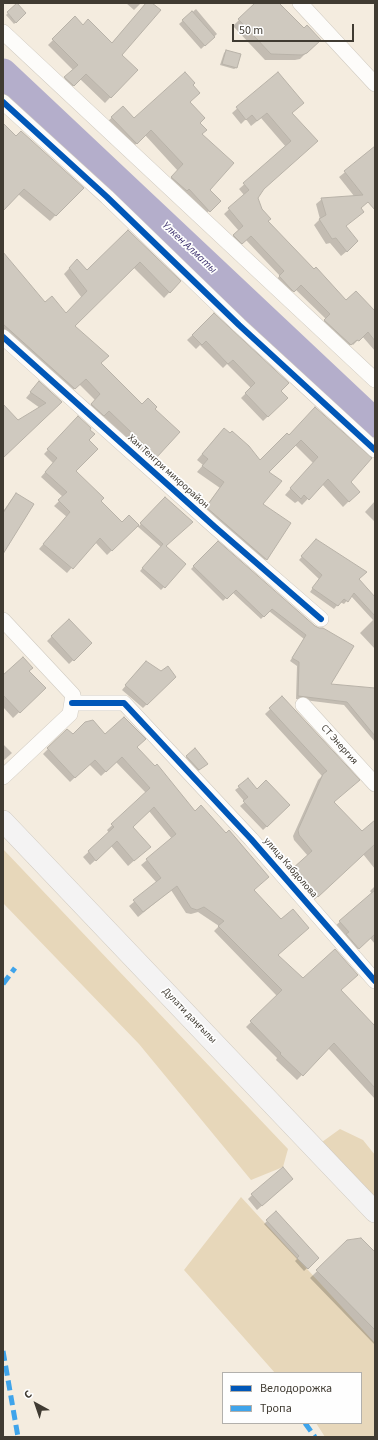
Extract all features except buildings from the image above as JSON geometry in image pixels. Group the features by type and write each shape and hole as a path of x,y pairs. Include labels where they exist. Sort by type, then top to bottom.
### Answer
{"main road":[{"name":"Дулати даңғылы","path":"3,821 375,1212"}],"street":[{"path":"300,3 375,84"},
{"path":"3,32 375,380"},
{"path":"3,102 107,196 239,325 375,450"},
{"name":"Хан Тенгри микрорайон","path":"3,337 209,522 321,619"},
{"path":"3,620 73,695 70,714 3,777"},
{"name":"улица Кабдолова","path":"72,703 124,703 251,839 375,981"},
{"name":"СТ Энергия","path":"304,705 375,784"}],"shaded area":[{"path":"3,849 288,1149 283,1167 251,1180 139,1044 3,903"},
{"path":"340,1129 363,1140 375,1155 375,1197 322,1142"},
{"path":"241,1197 375,1343 375,1437 325,1437 317,1424 362,1424 362,1372 274,1372 184,1270"}],"waterway":[{"name":"Үлкен Алматы","path":"3,73 375,423"}],"marked path":[{"path":"3,984 15,968"},
{"path":"3,1351 18,1437"},
{"path":"306,1424 315,1437"}],"cycle path":[{"path":"3,102 107,197 239,325 375,450"},
{"path":"3,337 215,527 321,619"},
{"path":"72,703 124,703 251,839 375,981"}]}
